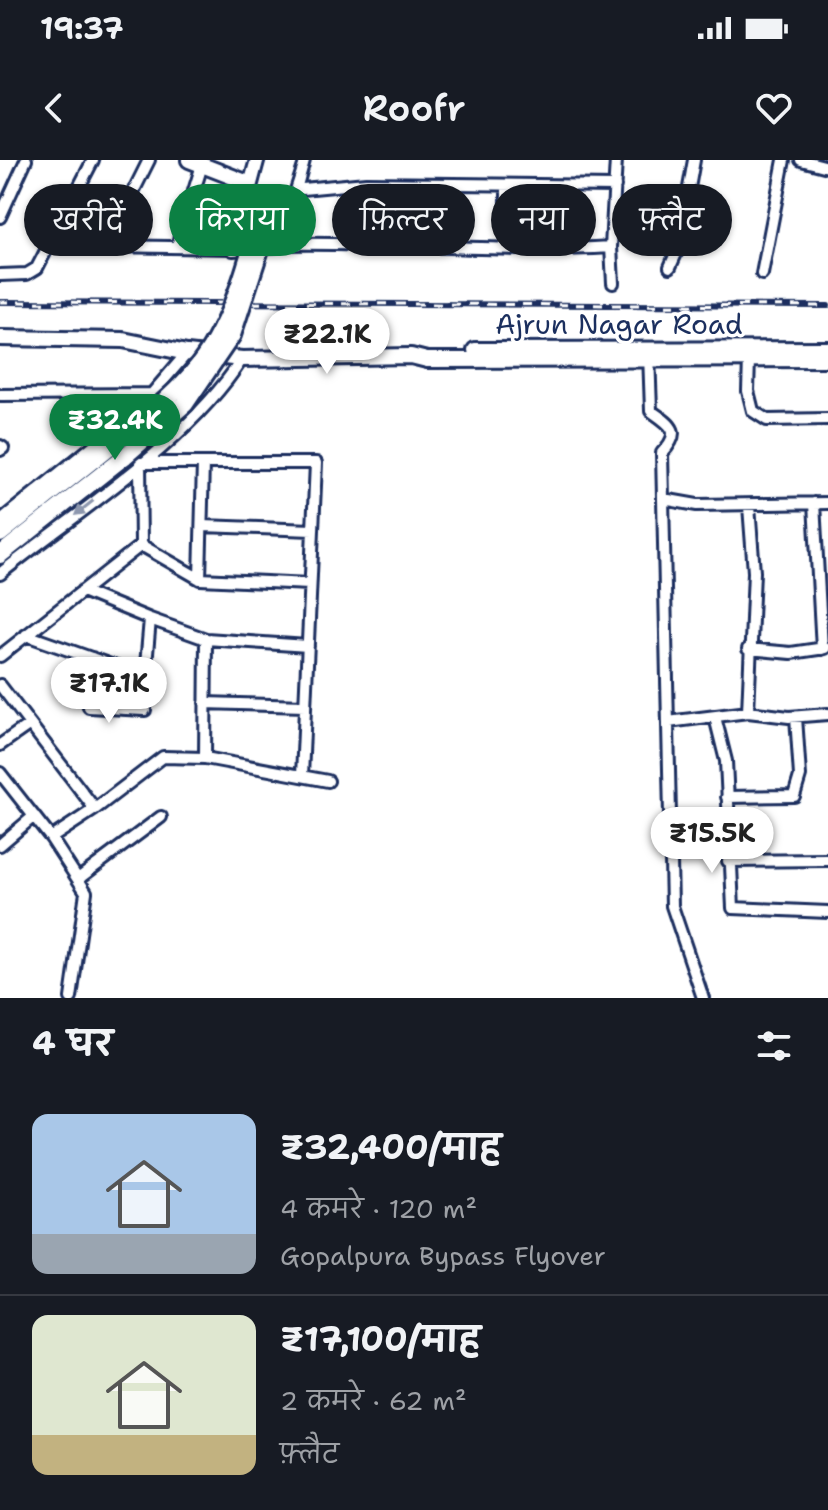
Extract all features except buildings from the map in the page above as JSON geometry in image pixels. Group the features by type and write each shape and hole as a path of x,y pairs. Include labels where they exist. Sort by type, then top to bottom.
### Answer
{"main road":[{"path":"0,534 165,401 199,365 220,331 234,296 275,160"},
{"path":"0,555 185,404 211,371 237,322 289,160"}],"street":[{"path":"0,217 26,160"},
{"path":"80,184 93,160"},
{"path":"137,184 149,160"},
{"path":"250,184 258,160"},
{"path":"294,184 302,160"},
{"path":"615,184 616,160"},
{"path":"670,267 678,249 694,160"},
{"path":"762,274 784,160"},
{"path":"801,160 828,167"},
{"path":"191,184 196,162 248,184"},
{"path":"316,188 366,183 491,186"},
{"path":"0,185 15,188"},
{"path":"612,232 613,283"},
{"path":"316,243 491,246"},
{"path":"596,247 611,247"},
{"path":"0,275 33,272 42,256"},
{"name":"Ajrun Nagar Road","path":"0,338 123,340 187,353 242,359 411,356 426,351 828,359"},
{"name":"Ajrun Nagar Road","path":"649,354 828,349"},
{"path":"0,521 101,442 153,394 187,353"},
{"path":"649,354 651,411 670,425 674,433 672,442 662,453 672,906 703,998"},
{"path":"0,574 140,463 222,391 242,359"},
{"path":"749,359 748,391 753,411 767,420 828,419"},
{"path":"0,395 153,394"},
{"path":"140,463 316,463 302,776"},
{"path":"140,463 141,545"},
{"path":"200,579 203,463"},
{"path":"663,499 697,505 828,503"},
{"path":"748,649 791,653 825,648 823,570 814,503"},
{"path":"748,712 748,649 754,572 749,506"},
{"path":"202,526 313,530"},
{"path":"141,545 200,579 310,584"},
{"path":"0,656 141,545"},
{"path":"82,591 206,639 308,646"},
{"path":"92,658 89,707 145,710 150,619"},
{"path":"26,635 145,677"},
{"path":"205,758 206,639"},
{"path":"0,685 95,809"},
{"path":"205,703 305,706"},
{"path":"668,722 748,712 796,717 828,714"},
{"path":"715,717 726,761 730,902 737,911 828,912"},
{"path":"727,797 794,796 800,776 796,717"},
{"path":"0,745 30,724"},
{"path":"51,838 163,757 205,758 328,781"},
{"path":"0,773 51,838 86,892 71,998"},
{"path":"0,845 34,816"},
{"path":"78,879 161,817"},
{"path":"728,861 828,860"}],"railway":[{"path":"0,302 828,306"}]}
